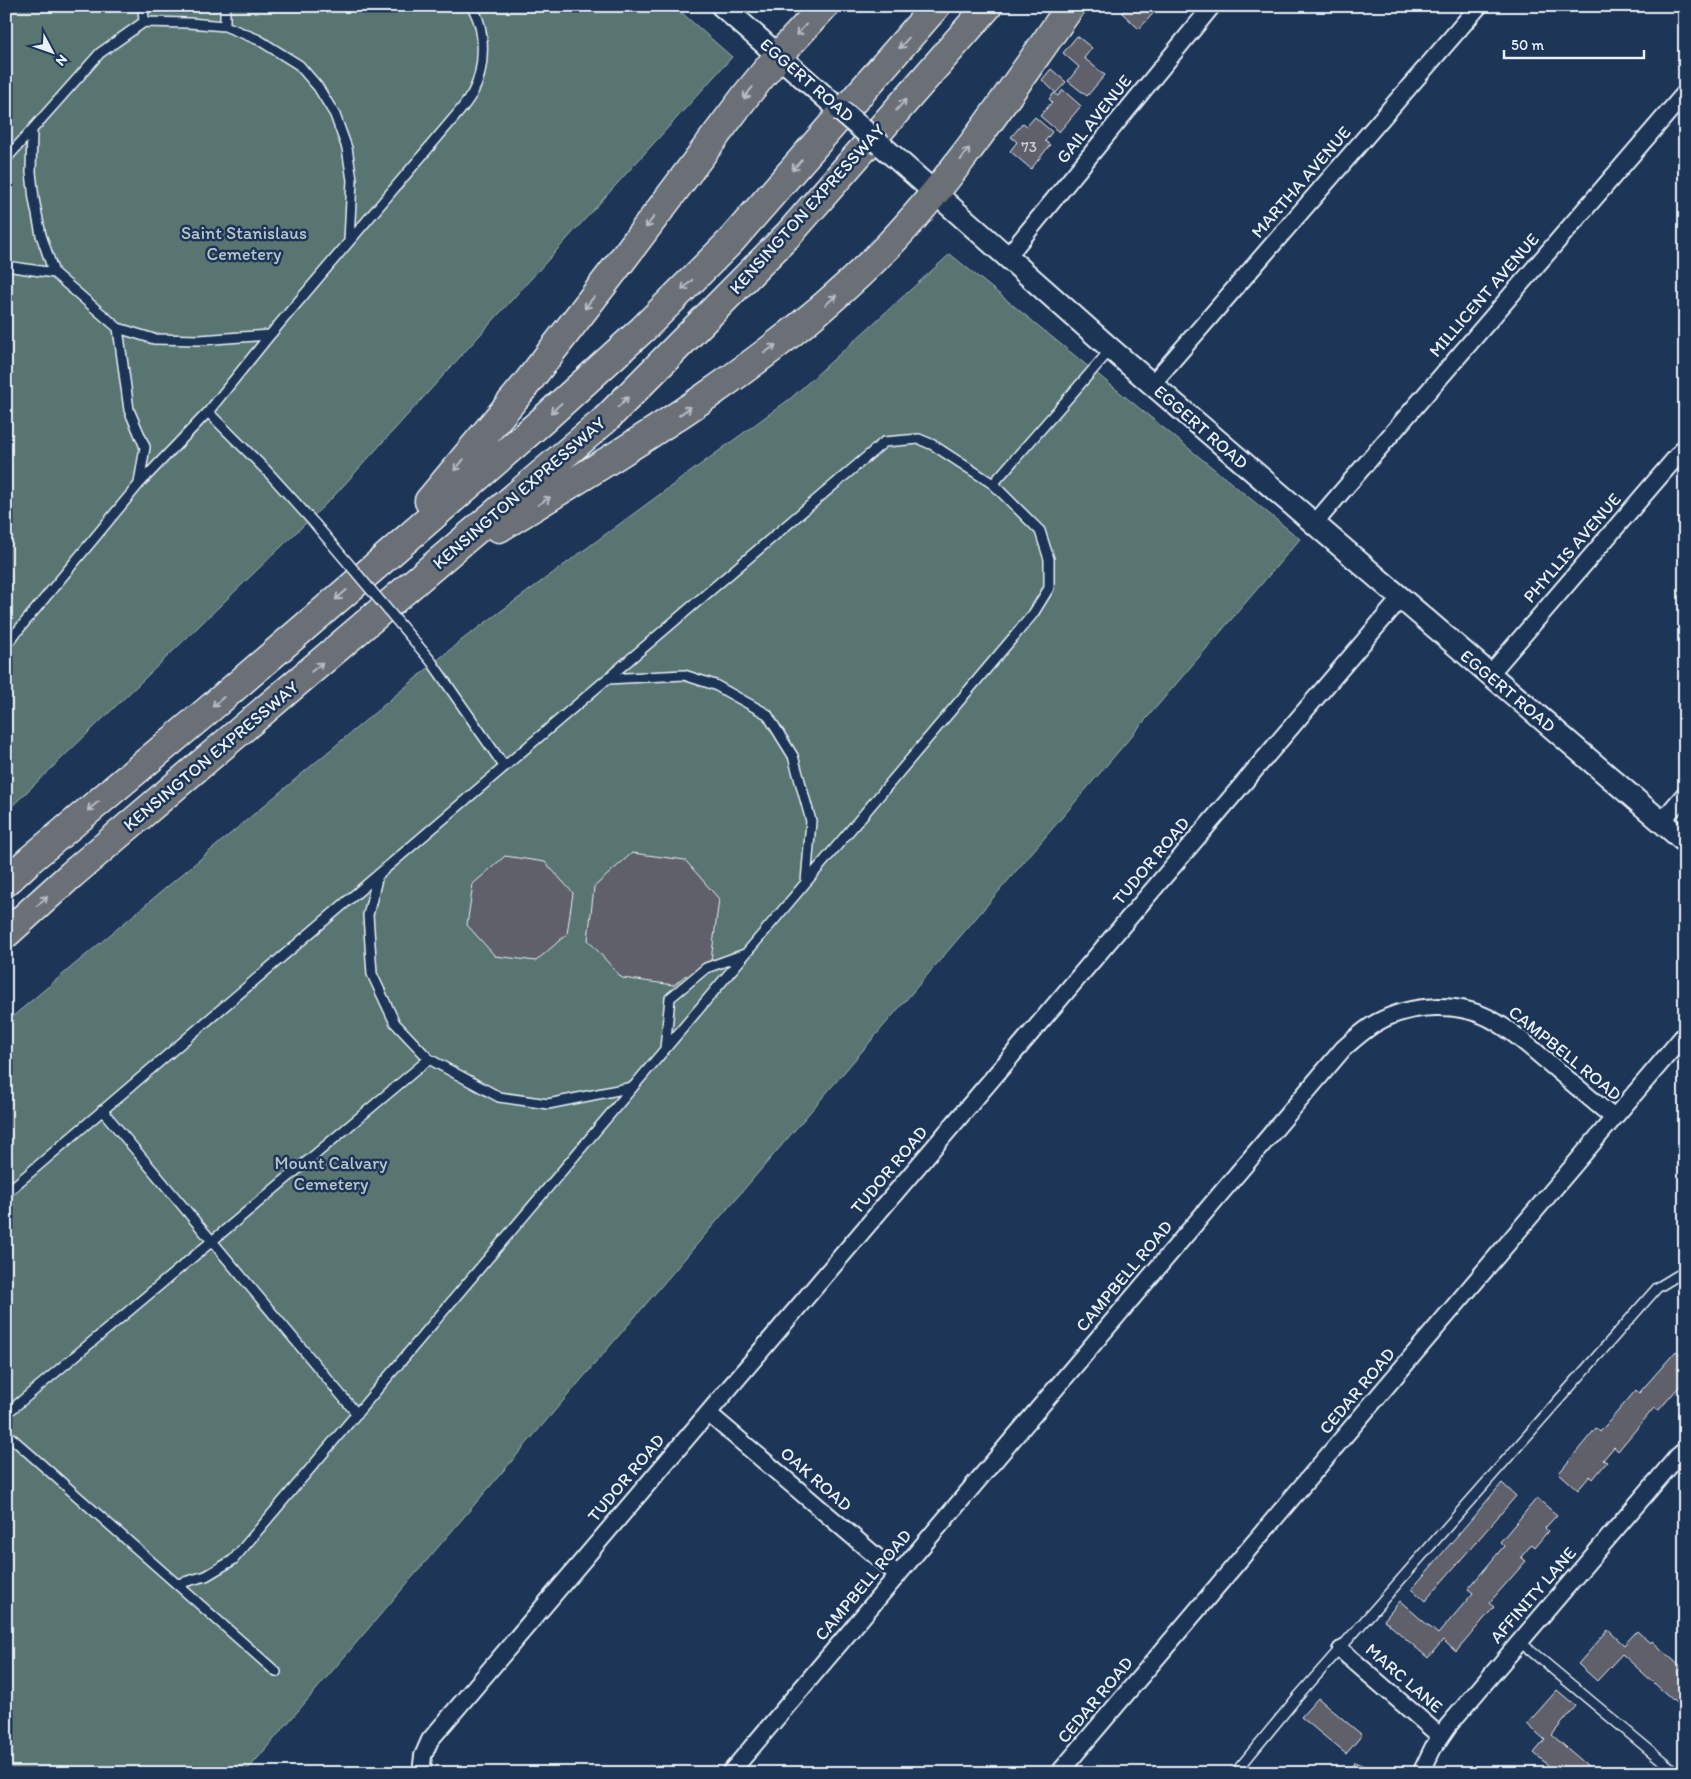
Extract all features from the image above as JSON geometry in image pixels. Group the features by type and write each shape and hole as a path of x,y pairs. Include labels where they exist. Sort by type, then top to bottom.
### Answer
{"highway":[{"path":"378,564 524,387 747,94 785,61 824,6"},
{"name":"KENSINGTON EXPRESSWAY","path":"6,882 378,564 543,420 643,329 731,240 936,6"},
{"name":"KENSINGTON EXPRESSWAY","path":"6,934 71,875 605,420 782,241 988,6"},
{"path":"428,572 644,439 794,332 865,268 932,190 1071,6"}],"street":[{"name":"EGGERT ROAD","path":"722,6 1111,349 1685,842"},
{"name":"GAIL AVENUE","path":"1007,257 1212,6"},
{"name":"MARTHA AVENUE","path":"1152,384 1479,6"},
{"name":"MILLICENT AVENUE","path":"1314,524 1685,93"},
{"name":"PHYLLIS AVENUE","path":"1489,675 1685,447"},
{"name":"TUDOR ROAD","path":"421,1773 423,1756 430,1740 1400,599"},
{"path":"1661,822 1685,794"},
{"name":"CAMPBELL ROAD","path":"730,1773 1343,1049 1360,1034 1377,1022 1401,1012 1443,1007 1468,1011 1489,1018 1524,1042 1614,1118"},
{"name":"CEDAR ROAD","path":"1059,1773 1685,1034"},
{"name":"OAK ROAD","path":"708,1413 898,1575"},
{"name":"AFFINITY LANE","path":"1421,1773 1440,1736 1519,1641 1685,1450"},
{"name":"MARC LANE","path":"1341,1650 1440,1736"}],"lane":[{"path":"143,6 144,22"},
{"path":"225,6 225,26"},
{"path":"6,645 139,484 208,412 270,335 473,93 482,67 482,37 471,6"},
{"path":"6,159 100,53 144,22 225,26 259,40 299,65 318,87 335,115 347,148 352,180 349,240"},
{"path":"32,130 31,172 34,199 41,235 54,273 118,328 154,339 200,340 270,335"},
{"path":"6,266 54,273"},
{"path":"118,328 129,410 145,447 139,484"},
{"path":"993,484 1111,349"},
{"path":"208,412 267,471 315,524 431,661 504,766"},
{"path":"6,1192 884,442 919,439 933,445 993,484 1040,531 1049,558 1049,588 1034,614 233,1560 206,1576 177,1584"},
{"path":"606,679 684,675 715,685 767,714 792,756 811,821 806,882"},
{"path":"378,875 368,915 372,974 395,1023 429,1059 499,1097 548,1104 633,1087"},
{"path":"665,1049 670,998 706,968 746,953"},
{"path":"6,1414 429,1059"},
{"path":"102,1110 357,1414"},
{"path":"1235,1773 1295,1700 1341,1650 1451,1521 1657,1288 1685,1271"},
{"path":"6,1433 276,1672"},
{"path":"1519,1641 1677,1773"}],"green space":[{"name":"Saint Stanislaus Cemetery","path":"6,6 674,6 732,57 334,496 6,812"},
{"name":"Mount Calvary Cemetery","path":"950,254 1300,539 245,1773 6,1773 6,1022 459,642 791,398"}],"building":[{"path":"1128,6 1159,7 1139,29 1122,13"},
{"path":"1077,36 1092,48 1084,58 1105,75 1087,96 1068,81 1079,67 1063,53"},
{"path":"1051,69 1066,82 1056,93 1042,80"},
{"path":"1063,90 1081,106 1059,132 1040,116 1052,102 1049,99 1054,93 1058,96"},
{"path":"1035,117 1052,132 1045,141 1050,145 1031,169 1010,151 1017,142 1011,137 1023,123 1027,126"},
{"path":"632,853 685,860 719,899 710,968 692,983 686,975 674,985 622,978 588,940 594,887"},
{"path":"505,856 545,862 573,893 567,934 536,961 495,956 467,925 473,884"},
{"path":"1676,1351 1685,1358 1685,1380 1658,1411 1654,1408 1618,1451 1614,1447 1603,1460 1607,1462 1593,1479 1590,1476 1578,1490 1559,1473 1596,1428 1600,1432 1636,1390 1639,1393"},
{"path":"1502,1483 1516,1496 1425,1601 1412,1589"},
{"path":"1537,1498 1557,1515 1545,1528 1548,1531 1535,1547 1532,1544 1521,1557 1526,1561 1489,1603 1494,1607 1456,1652 1443,1640 1428,1658 1384,1620 1400,1601 1438,1634 1473,1593 1468,1589 1504,1546 1500,1542"},
{"path":"1608,1630 1624,1645 1637,1631 1650,1643 1652,1641 1682,1668 1677,1672 1685,1679 1685,1711 1622,1654 1597,1681 1578,1664"},
{"path":"1557,1690 1576,1706 1552,1735 1594,1771 1592,1773 1557,1773 1534,1753 1545,1740 1527,1724"},
{"path":"1318,1698 1362,1735 1346,1754 1301,1717"},
{"path":"1354,1762 1378,1771 1378,1773 1350,1773"}]}
